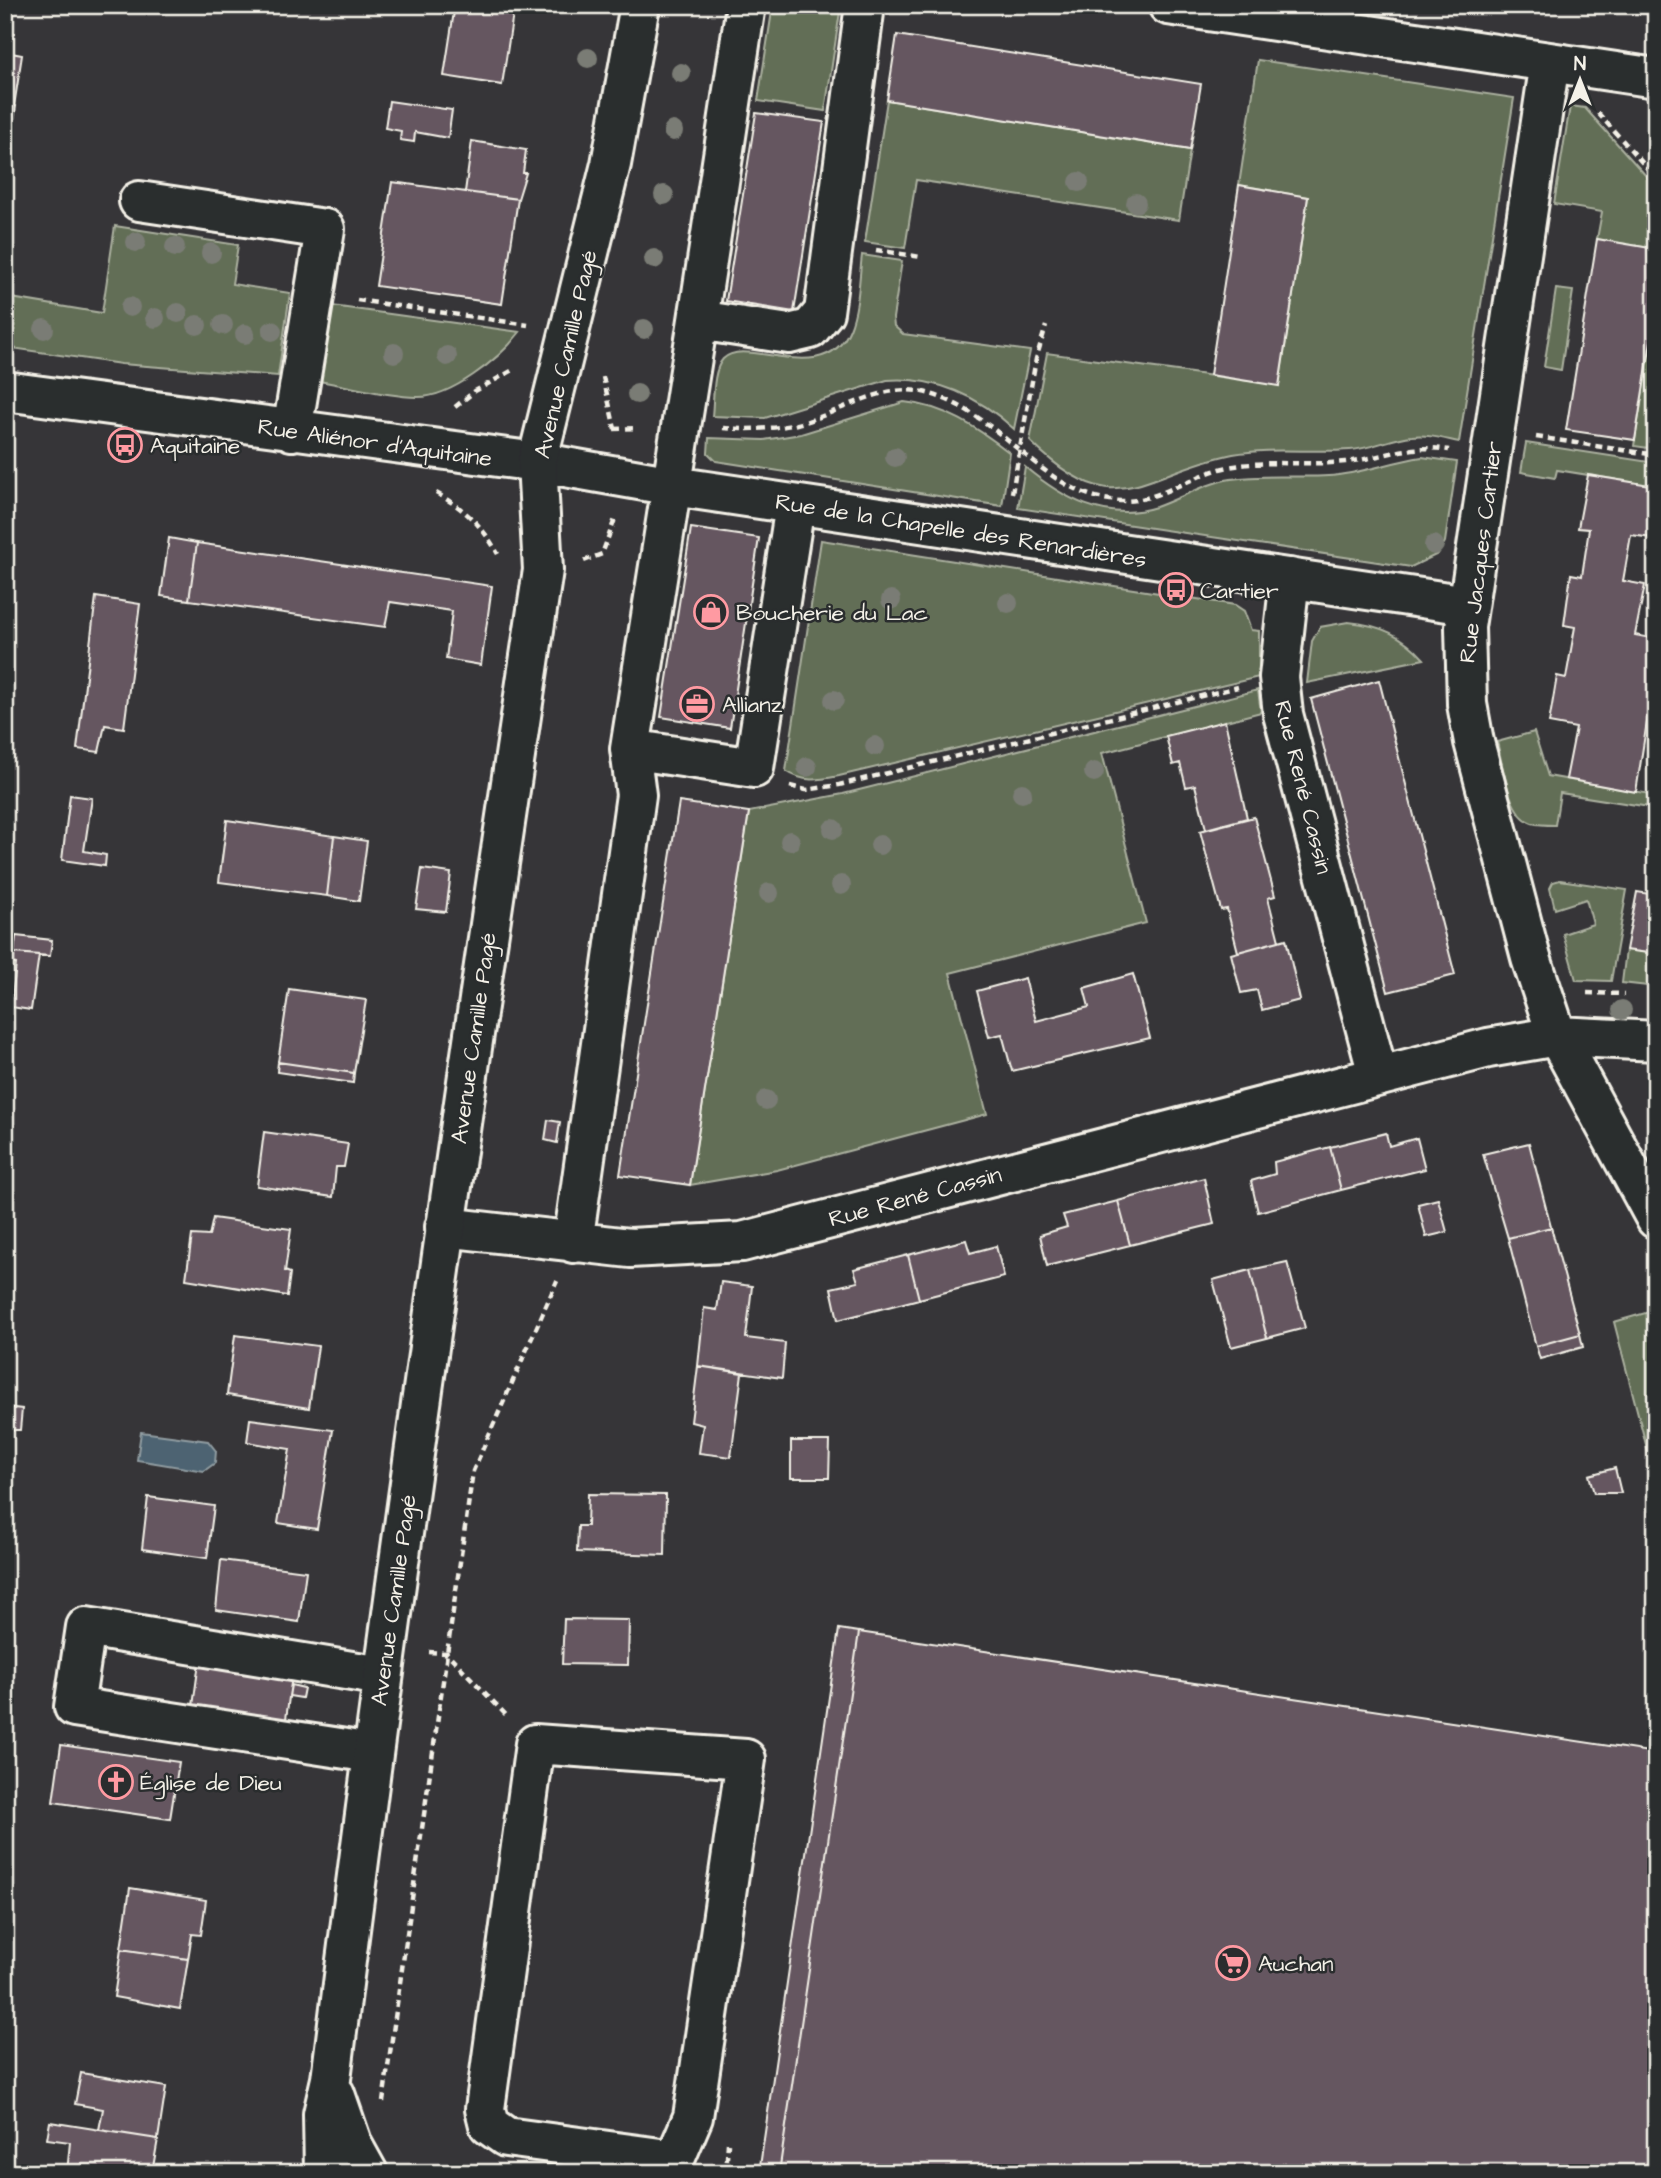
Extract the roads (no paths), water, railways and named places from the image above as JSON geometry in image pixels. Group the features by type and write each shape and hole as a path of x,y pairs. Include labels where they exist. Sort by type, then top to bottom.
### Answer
{"street":[{"name":"Avenue Camille Pagé","path":"324,2173 323,2114 331,2079 384,1662 445,1227 543,570 537,462 611,164 640,5"},
{"path":"573,1243 636,795 630,749 683,424 746,5"},
{"path":"698,320 789,334 810,328 824,312 865,5"},
{"path":"1168,5 1547,79 1656,78"},
{"name":"Rue Jacques Cartier","path":"1547,79 1468,605 1464,665 1474,742 1531,958 1557,1036 1656,1219"},
{"path":"139,201 325,229 292,431"},
{"name":"Rue Aliénor d'Aquitaine","path":"5,391 537,462"},
{"name":"Rue de la Chapelle des Renardières","path":"537,462 795,505 1468,605"},
{"path":"630,749 754,768 795,505"},
{"name":"Rue René Cassin","path":"1290,578 1279,677 1283,714 1378,1075"},
{"name":"Rue René Cassin","path":"445,1227 630,1248 742,1242 1488,1048 1557,1036 1656,1041"},
{"path":"372,1754 74,1707 86,1627 384,1662"},
{"path":"535,1744 746,1759 693,2117 672,2166 506,2137 489,2125 485,2109 535,1744"},
{"name":"Avenue Camille Pagé","path":"331,2079 353,2146 368,2173"}],"water":[{"path":"141,1432 208,1441 216,1451 215,1463 204,1471 137,1460"}],"place":[{"name":"Aquitaine","path":"125,445"},
{"name":"Cartier","path":"1176,590"},
{"name":"Boucherie du Lac","path":"711,612"},
{"name":"Allianz","path":"697,704"},
{"name":"Église de Dieu","path":"116,1782"},
{"name":"Auchan","path":"1233,1963"}]}
